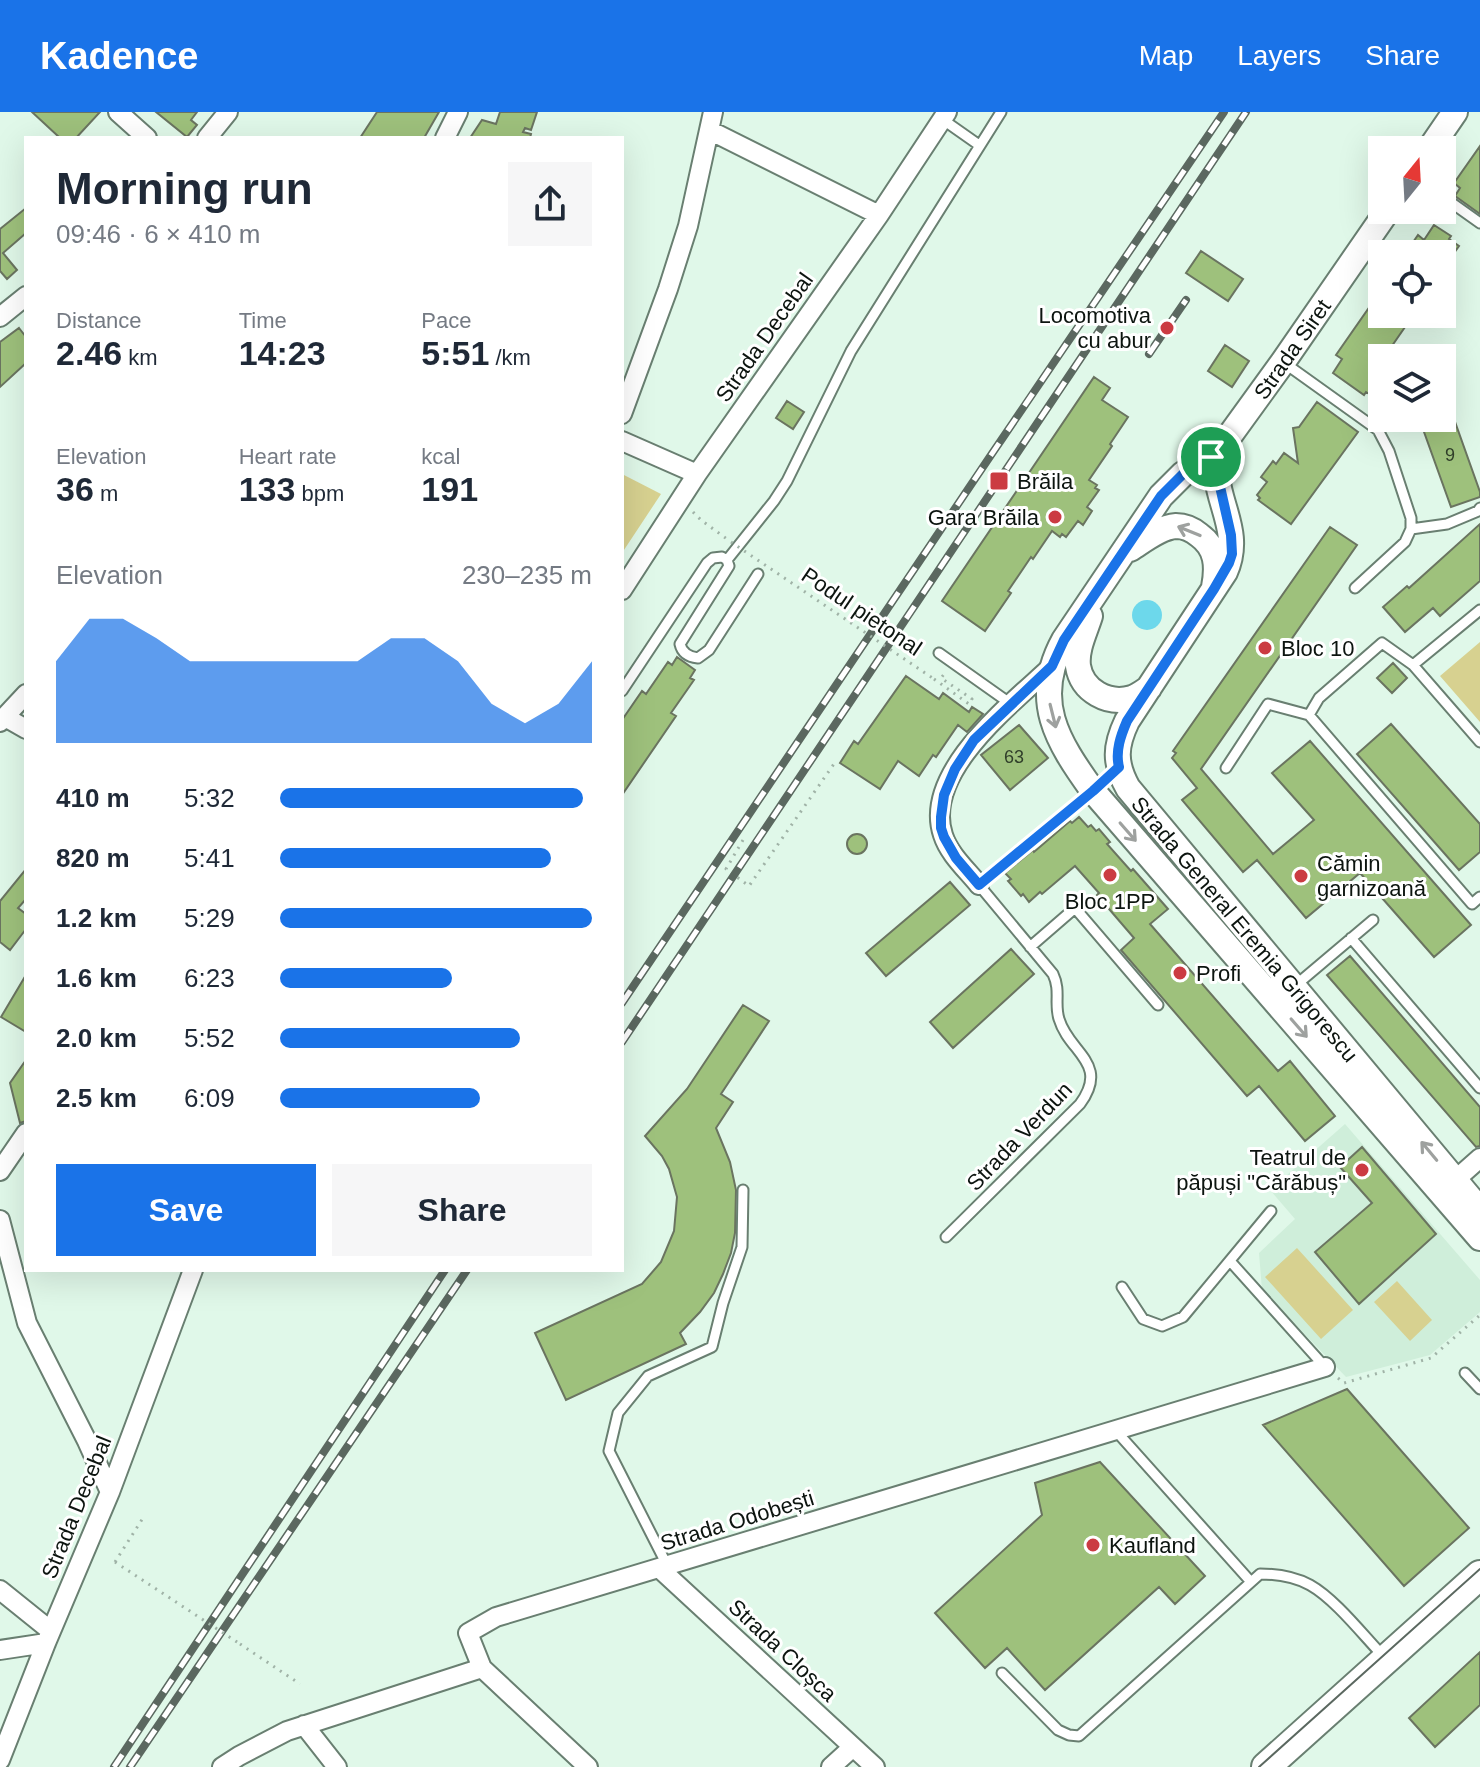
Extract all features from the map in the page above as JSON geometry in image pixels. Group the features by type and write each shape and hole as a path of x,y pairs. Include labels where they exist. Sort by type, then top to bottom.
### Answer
{"main road":[{"path":"1266,1767 1473,1584"}],"street":[{"path":"118,112 145,136"},
{"path":"209,136 228,112"},
{"path":"446,136 458,112"},
{"path":"1439,136 1455,112"},
{"name":"Strada Decebal","path":"624,587 697,474 945,116"},
{"path":"624,409 688,226 711,121 879,215"},
{"name":"Strada Siret","path":"1065,747 1050,707 1049,678 1064,640 1161,496 1183,474 1220,449 1378,224"},
{"path":"0,317 24,298"},
{"path":"624,442 697,474"},
{"path":"1119,767 1118,751 1123,730 1134,709 1225,572 1232,554 1231,535 1217,479 1220,449"},
{"name":"Strada Siret","path":"1125,551 1167,528 1185,527 1210,545 1217,573 1214,589"},
{"name":"Strada Siret","path":"1097,592 1078,656 1078,667 1085,683 1098,694 1116,699 1136,697 1149,688"},
{"path":"979,885 947,845 941,828 942,805 948,784 974,740 1052,666"},
{"path":"24,696 3,720 24,728"},
{"name":"Strada General Eremia Grigorescu","path":"1065,747 1093,791 1480,1238"},
{"name":"Strada General Eremia Grigorescu","path":"1119,767 1128,788 1480,1210"},
{"path":"0,1171 24,1136"},
{"path":"1454,1181 1480,1158"},
{"path":"0,1220 27,1323 110,1492"},
{"name":"Strada Decebal","path":"0,1760 110,1492 192,1272"},
{"name":"Strada Odobești","path":"482,1668 468,1633 496,1617 1325,1367"},
{"name":"Strada Cloșca","path":"663,1566 875,1767"},
{"path":"0,1590 48,1637"},
{"path":"0,1650 48,1637"},
{"path":"222,1767 304,1725 482,1668 588,1767"},
{"path":"304,1725 337,1767"},
{"path":"831,1767 853,1747"}],"lane":[{"path":"727,560 787,481 851,351 1001,112"},
{"path":"945,116 979,145"},
{"path":"1456,206 1480,223"},
{"path":"1283,362 1378,430 1389,451 1407,504 1411,529 1405,542 1355,588"},
{"path":"1411,529 1447,524 1480,508"},
{"path":"624,688 707,563 722,557 729,566 680,644 685,654 692,657 698,658 709,650 758,574"},
{"path":"1413,665 1480,610"},
{"path":"1309,715 1319,698 1382,643 1413,665 1480,742"},
{"path":"939,653 1011,704"},
{"path":"1226,768 1268,704 1309,715 1472,904 1480,897"},
{"path":"979,885 1119,767"},
{"name":"Strada Verdun","path":"946,1237 1080,1104 1091,1082 1087,1061 1059,1019 1057,982 979,885"},
{"path":"1030,947 1075,908 1158,1005"},
{"path":"1294,987 1373,920"},
{"path":"1351,938 1480,1088"},
{"path":"663,1566 609,1451 618,1413 648,1376 712,1347 742,1247 743,1190"},
{"path":"1122,1287 1143,1319 1162,1326 1183,1317 1271,1211"},
{"path":"1230,1261 1325,1367"},
{"path":"1465,1373 1480,1389"},
{"path":"1116,1431 1251,1582"},
{"path":"1002,1673 1058,1730 1079,1736 1260,1574 1289,1577 1309,1585 1328,1599 1386,1659"}],"path":[{"name":"Podul pietonal","path":"701,520 969,704 972,699 941,678"},
{"path":"743,840 726,869 749,886 836,761"},
{"path":"1325,1367 1344,1383 1431,1358 1480,1315"},
{"path":"143,1518 115,1562 300,1684"}],"shaded area":[{"path":"624,475 661,494 624,550"},
{"path":"1480,642 1480,722 1440,676"},
{"path":"1345,1124 1480,1280 1480,1312 1430,1355 1346,1377 1262,1290 1259,1253 1295,1219 1270,1190"},
{"path":"1297,1248 1353,1310 1321,1339 1265,1277"},
{"path":"1397,1281 1432,1320 1410,1341 1374,1302"}],"water":[{"path":"1147,600 1158,604 1162,615 1158,626 1147,630 1136,626 1132,615 1136,604"}],"building":[{"path":"32,112 100,112 78,136 58,136"},
{"path":"156,112 197,112 191,120 197,125 186,136"},
{"path":"377,112 439,112 425,136 361,136"},
{"path":"500,112 537,112 531,130 525,128 523,132 530,136 471,136 482,120 496,124"},
{"path":"1480,146 1480,214 1456,197 1460,188 1456,180"},
{"path":"24,210 24,235 3,253 17,270 7,279 0,271 0,229"},
{"path":"1434,225 1451,236 1450,240 1424,240"},
{"path":"1201,251 1243,279 1228,301 1186,273"},
{"path":"1368,309 1368,328 1404,328 1393,344 1368,344 1368,393 1364,395 1333,373 1342,359 1336,355"},
{"path":"19,328 24,334 24,365 0,387 0,342"},
{"path":"1225,345 1249,361 1232,387 1208,371"},
{"name":"Gara Brăila","path":"1094,377 1110,388 1102,400 1128,417 1089,480 1099,490 1087,507 1092,511 1083,525 1078,521 1066,537 1052,531 1008,591 1011,593 985,631 942,601"},
{"path":"787,401 804,412 793,429 776,418"},
{"path":"1317,402 1358,432 1291,524 1258,500 1257,495 1267,482 1261,477 1273,461 1276,464 1284,453 1298,463 1293,428 1299,427"},
{"path":"1456,425 1480,497 1451,507 1424,432 1456,432"},
{"path":"1480,524 1480,581 1440,616 1433,608 1405,632 1383,607 1407,586 1409,588"},
{"path":"1330,527 1357,545 1201,769 1273,854 1314,820 1272,773 1310,741 1471,925 1434,957 1360,873 1306,918 1257,860 1243,872 1182,800 1197,788 1172,758 1176,753 1173,751"},
{"path":"677,657 695,670 690,678 694,680 671,713 676,716 624,792 624,717 642,691 646,694 668,662 672,665"},
{"path":"1393,663 1407,678 1392,693 1377,678"},
{"path":"906,676 939,699 943,693 969,712 972,707 983,714 967,732 958,725 919,776 898,761 880,789 840,763 854,741 858,744"},
{"path":"1391,724 1480,824 1480,852 1459,870 1357,754"},
{"path":"1019,725 1048,758 1010,790 981,755"},
{"path":"1079,817 1088,827 1091,825 1096,831 1099,829 1110,842 1107,844 1168,909 1150,924 1278,1071 1290,1061 1335,1116 1305,1141 1259,1086 1247,1096 1121,950 1134,938 1075,866 1029,902 1008,881 1011,879 1005,873"},
{"path":"857,834 864,837 867,844 864,851 857,854 850,851 847,844 850,837"},
{"path":"24,871 24,901 18,908 24,912 24,932 10,950 0,942 0,901"},
{"path":"950,882 970,905 886,976 866,953"},
{"path":"1011,949 1034,974 953,1048 930,1022"},
{"path":"1350,956 1480,1107 1480,1146 1476,1147 1327,975"},
{"path":"24,978 24,1031 1,1017"},
{"path":"743,1005 769,1021 721,1094 733,1102 716,1128 730,1162 736,1190 735,1233 723,1274 714,1293 680,1333 686,1344 566,1400 535,1333 642,1284 661,1262 674,1231 677,1197 669,1169 645,1136 687,1089"},
{"path":"24,1063 24,1122 20,1123 10,1083"},
{"path":"1362,1147 1436,1234 1359,1304 1315,1252 1372,1203 1340,1167"},
{"path":"1347,1389 1469,1528 1404,1586 1263,1425"},
{"name":"Kaufland","path":"1100,1462 1205,1576 1175,1604 1159,1587 1045,1690 1007,1648 985,1668 935,1613 1042,1515 1035,1483"},
{"path":"1480,1652 1480,1705 1435,1747 1409,1718"}],"tram line":[{"path":"1259,1767 1480,1569"}],"railway":[{"path":"624,1000 1224,112"},
{"path":"624,1039 1246,112"},
{"path":"1149,354 1186,300"},
{"path":"114,1767 444,1272"},
{"path":"130,1767 466,1272"}],"place":[{"name":"Locomotiva cu abur","path":"1167,328"},
{"name":"Brăila","path":"999,481"},
{"name":"Gara Brăila","path":"1055,517"},
{"name":"Bloc 10","path":"1265,648"},
{"name":"Bloc 1PP","path":"1110,875"},
{"name":"Cămin garnizoană","path":"1301,876"},
{"name":"Profi","path":"1180,973"},
{"name":"Teatrul de păpuși \"Cărăbuș\"","path":"1362,1170"},
{"name":"Kaufland","path":"1093,1545"}],"route":[{"path":"1220,449 1217,479 1232,544 1232,554 1225,572 1127,721 1119,742 1119,767 979,885 947,845 941,828 944,795 955,769 974,740 1052,666 1064,640 1161,496 1183,474 1211,457 1220,449"}]}
